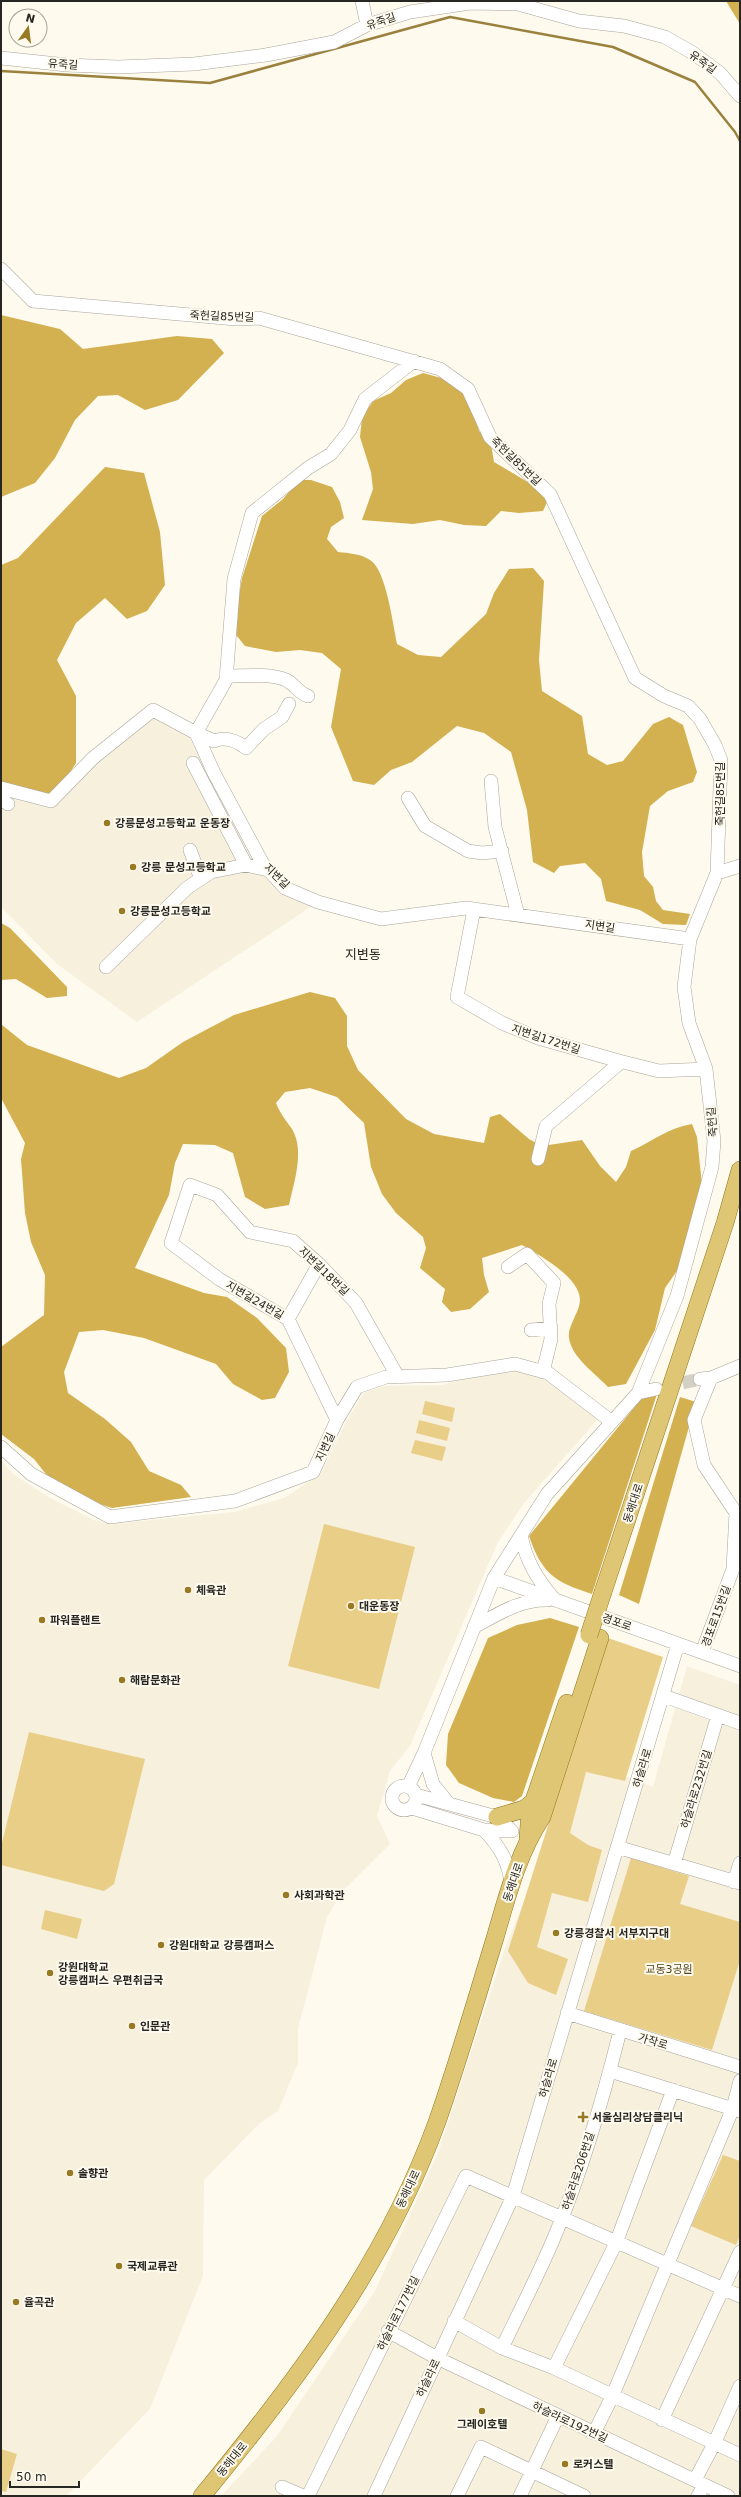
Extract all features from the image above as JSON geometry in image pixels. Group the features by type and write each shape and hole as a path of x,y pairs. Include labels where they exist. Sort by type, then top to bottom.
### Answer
{"main road":[{"name":"동해대로","path":"528,1837 542,1817 595,1636 725,1223 740,1170"},
{"name":"동해대로","path":"608,1594 740,1200"},
{"name":"동해대로","path":"202,2496 262,2424 305,2366 367,2272 393,2221 436,2124 511,1885 528,1837 533,1802 595,1636"},
{"path":"497,1817 524,1809 533,1802"}],"street":[{"path":"362,1 367,25"},
{"name":"유죽길","path":"1,58 67,65 118,66 194,64 266,55 334,42 367,25 410,12 470,3 518,4 579,21 624,26 665,37 693,53 720,73 740,96"},
{"name":"죽헌길85번길","path":"1,269 33,301 228,318 259,318 440,369 468,389 490,437 550,494 635,678 664,696 688,706 700,719 715,745 720,760 718,873"},
{"path":"196,733 226,680 234,579 252,513 308,468 331,454 350,430 365,399 414,361"},
{"path":"226,676 276,677 288,681 301,694 308,696"},
{"path":"1,788 51,801 93,758 153,710 214,741 221,738 230,740 246,748 264,729 282,717 289,704"},
{"name":"지변길","path":"196,733 214,773 263,864 285,888 318,902 381,918 466,908 690,939"},
{"path":"193,763 246,865"},
{"path":"490,781 494,827 502,851 518,915"},
{"path":"408,798 425,826 468,851 482,853 502,851"},
{"path":"190,850 200,879"},
{"path":"106,967 187,888 211,872 246,865 268,870"},
{"path":"718,873 740,866"},
{"name":"죽헌길","path":"412,1791 424,1753 494,1578 548,1494 638,1393 677,1296 712,1166 714,1141 706,1069 689,1023 684,987 690,939 718,873"},
{"name":"지변길172번길","path":"474,909 458,997 502,1023 538,1038 621,1062 659,1071 706,1069"},
{"path":"538,1159 546,1126 621,1062"},
{"name":"지변길18번길","path":"170,1243 190,1186 217,1195 250,1232 293,1241 319,1264 356,1303 398,1377"},
{"name":"지변길24번길","path":"170,1243 218,1279 288,1319 337,1420"},
{"path":"508,1267 527,1254 554,1283 549,1304 552,1339 543,1372"},
{"path":"288,1319 319,1264"},
{"path":"531,1330 551,1328"},
{"name":"지변길","path":"1,1447 31,1474 110,1517 235,1501 313,1472 337,1420 357,1387 386,1377 447,1375 515,1364 548,1373 612,1422"},
{"name":"경포로15번길","path":"702,1652 736,1571 738,1513 704,1465 694,1420 706,1378 740,1366"},
{"path":"638,1393 656,1389"},
{"path":"521,1535 529,1563 534,1573 555,1601"},
{"name":"경포로","path":"494,1578 740,1666"},
{"path":"474,1626 509,1608 537,1600 555,1601"},
{"name":"하슬라로","path":"374,2496 513,2196 567,2013 664,1696 678,1644"},
{"path":"664,1696 740,1723"},
{"name":"하슬라로232번길","path":"674,1864 718,1715"},
{"path":"424,1753 433,1784 449,1804"},
{"path":"512,1831 497,1817 449,1804 412,1791 397,1788 392,1794 392,1801 399,1810 412,1808 484,1830 512,1831 528,1837"},
{"path":"412,1791 416,1802 412,1808"},
{"path":"484,1830 497,1844 506,1860 511,1885"},
{"path":"618,1847 737,1882 740,1863"},
{"name":"가작로","path":"567,2013 740,2067"},
{"name":"하슬라로206번길","path":"502,2348 562,2219 610,2070 620,2030"},
{"path":"610,2070 736,2110"},
{"path":"594,2433 612,2397 667,2265 736,2110 740,2082"},
{"path":"554,2368 616,2242 673,2090"},
{"name":"하슬라로177번길","path":"308,2496 388,2331 466,2176 513,2196"},
{"name":"하슬라로206번길","path":"513,2196 562,2219 740,2296"},
{"path":"662,2420 740,2252"},
{"path":"454,2321 502,2348 554,2368 612,2397 740,2455"},
{"name":"하슬라로192번길","path":"388,2331 437,2358 594,2433 699,2487 728,2496"},
{"path":"699,2487 714,2444 740,2386"},
{"path":"520,2496 558,2416"},
{"path":"456,2496 481,2447 584,2496"},
{"path":"282,2486 303,2496"}],"shaded area":[{"path":"726,1 740,1 740,24"},
{"path":"1,315 60,329 83,349 177,336 212,339 224,353 178,400 145,410 118,395 98,396 75,420 55,458 35,483 1,497"},
{"path":"423,373 445,379 468,395 479,431 491,444 494,462 531,484 548,500 543,511 519,513 501,511 486,526 464,525 440,520 413,524 362,520 373,489 371,472 360,437 362,418 373,401 391,393 406,380"},
{"path":"105,467 144,473 160,532 165,585 147,611 127,619 105,598 76,623 57,660 76,696 76,763 51,801 1,786 1,565 18,558"},
{"path":"299,480 311,480 332,487 340,502 344,518 331,527 327,539 338,552 363,556 376,565 385,586 397,644 418,655 441,657 486,614 494,593 509,569 533,568 544,581 539,660 542,691 582,716 588,754 607,765 623,761 653,724 669,717 683,725 697,772 693,782 668,791 650,806 642,852 644,876 653,887 656,901 663,910 690,914 686,925 663,924 640,910 606,901 601,879 585,863 560,866 554,873 533,862 527,810 511,752 484,733 457,726 412,762 391,770 374,785 353,781 331,727 341,669 322,653 300,650 276,652 245,646 233,631 242,578 262,516 283,499"},
{"name":"강릉 문성고등학교","path":"153,710 196,733 263,864 285,888 318,902 137,1022 57,964 1,907 1,788 51,801"},
{"path":"1,923 10,928 67,987 67,996 47,998 16,979 1,980"},
{"path":"310,992 335,998 347,1016 347,1046 358,1070 406,1119 434,1134 484,1143 490,1117 500,1114 529,1139 542,1146 582,1140 600,1166 616,1182 626,1167 631,1151 668,1131 692,1124 697,1137 702,1185 679,1268 665,1288 655,1330 626,1384 608,1387 579,1359 571,1345 569,1333 579,1305 580,1300 578,1291 566,1275 548,1261 522,1245 482,1258 484,1275 489,1292 470,1309 451,1312 442,1302 445,1289 420,1268 426,1248 423,1237 396,1213 382,1194 371,1167 364,1123 337,1097 310,1088 285,1092 276,1103 281,1114 292,1129 298,1147 296,1177 289,1205 265,1209 245,1197 233,1153 215,1145 183,1144 175,1163 169,1195 135,1268 204,1293 227,1297 257,1318 286,1348 289,1372 275,1398 262,1400 233,1384 216,1364 144,1338 103,1330 79,1332 64,1372 68,1393 105,1419 131,1442 149,1471 181,1485 191,1497 112,1508 93,1502 49,1478 34,1459 1,1434 1,1347 44,1315 45,1275 31,1242 25,1213 21,1159 25,1143 1,1098 1,1022 2,1025 27,1045 119,1078 146,1068 183,1042 234,1015"},
{"name":"강원대학교 강릉캠퍼스","path":"492,1371 522,1371 543,1377 598,1419 524,1503 497,1544 410,1746 390,1771 377,1816 390,1844 342,1892 327,1917 298,2029 298,2063 278,2111 260,2123 204,2180 203,2276 150,2409 66,2496 1,2496 1,1460 13,1474 50,1498 94,1520 110,1524 234,1512 284,1498 321,1473 344,1426 364,1392 384,1386 442,1385"},
{"path":"657,1394 592,1594 579,1590 559,1580 545,1568 534,1549 529,1536 642,1398"},
{"path":"680,1397 696,1402 639,1604 619,1595"},
{"path":"550,1618 579,1627 522,1796 514,1802 493,1798 459,1783 446,1765 448,1734 488,1638 517,1625"},
{"path":"687,1666 740,1685 740,2496 221,2496 277,2436 375,2291 438,2153 505,1948 583,1759 653,1787"}],"green space":[{"path":"425,1401 455,1408 452,1422 422,1414"},
{"path":"419,1420 450,1428 447,1441 416,1433"},
{"path":"415,1440 446,1447 442,1461 411,1453"},
{"name":"대운동장","path":"324,1524 415,1547 379,1689 288,1666"},
{"path":"608,1638 663,1657 625,1781 586,1772 570,1833 588,1845 602,1850 588,1902 552,1893 537,1947 568,1959 556,1995 528,1983 508,1951"},
{"path":"29,1732 145,1759 114,1884 104,1891 1,1865 1,1847"},
{"name":"교동3공원","path":"631,1858 689,1876 680,1904 740,1922 740,1960 712,2050 584,2011"},
{"path":"45,1910 82,1919 77,1939 41,1929"},
{"path":"723,2155 740,2161 740,2235 736,2245 691,2226"},
{"path":"1,2449 17,2454 6,2492 1,2491"}],"waterway":[{"path":"1,71 210,83 450,17 613,47 695,82 735,132 740,141"}],"tunnel":[{"path":"664,1387 700,1379"}],"place":[{"name":"강릉문성고등학교 운동장","path":"107,823"},
{"name":"강릉 문성고등학교","path":"133,867"},
{"name":"강릉문성고등학교","path":"122,911"},
{"name":"체육관","path":"188,1590"},
{"name":"대운동장","path":"351,1606"},
{"name":"파워플랜트","path":"42,1620"},
{"name":"해람문화관","path":"122,1680"},
{"name":"사회과학관","path":"286,1895"},
{"name":"강릉경찰서 서부지구대","path":"556,1933"},
{"name":"강원대학교 강릉캠퍼스","path":"161,1945"},
{"name":"강원대학교 강릉캠퍼스 우편취급국","path":"50,1973"},
{"name":"인문관","path":"132,2026"},
{"name":"서울심리상담클리닉","path":"583,2117"},
{"name":"솔향관","path":"70,2173"},
{"name":"국제교류관","path":"119,2266"},
{"name":"율곡관","path":"16,2302"},
{"name":"그레이호텔","path":"482,2411"},
{"name":"로커스텔","path":"565,2464"}],"district":[{"name":"지변동","path":"363,954"}]}
